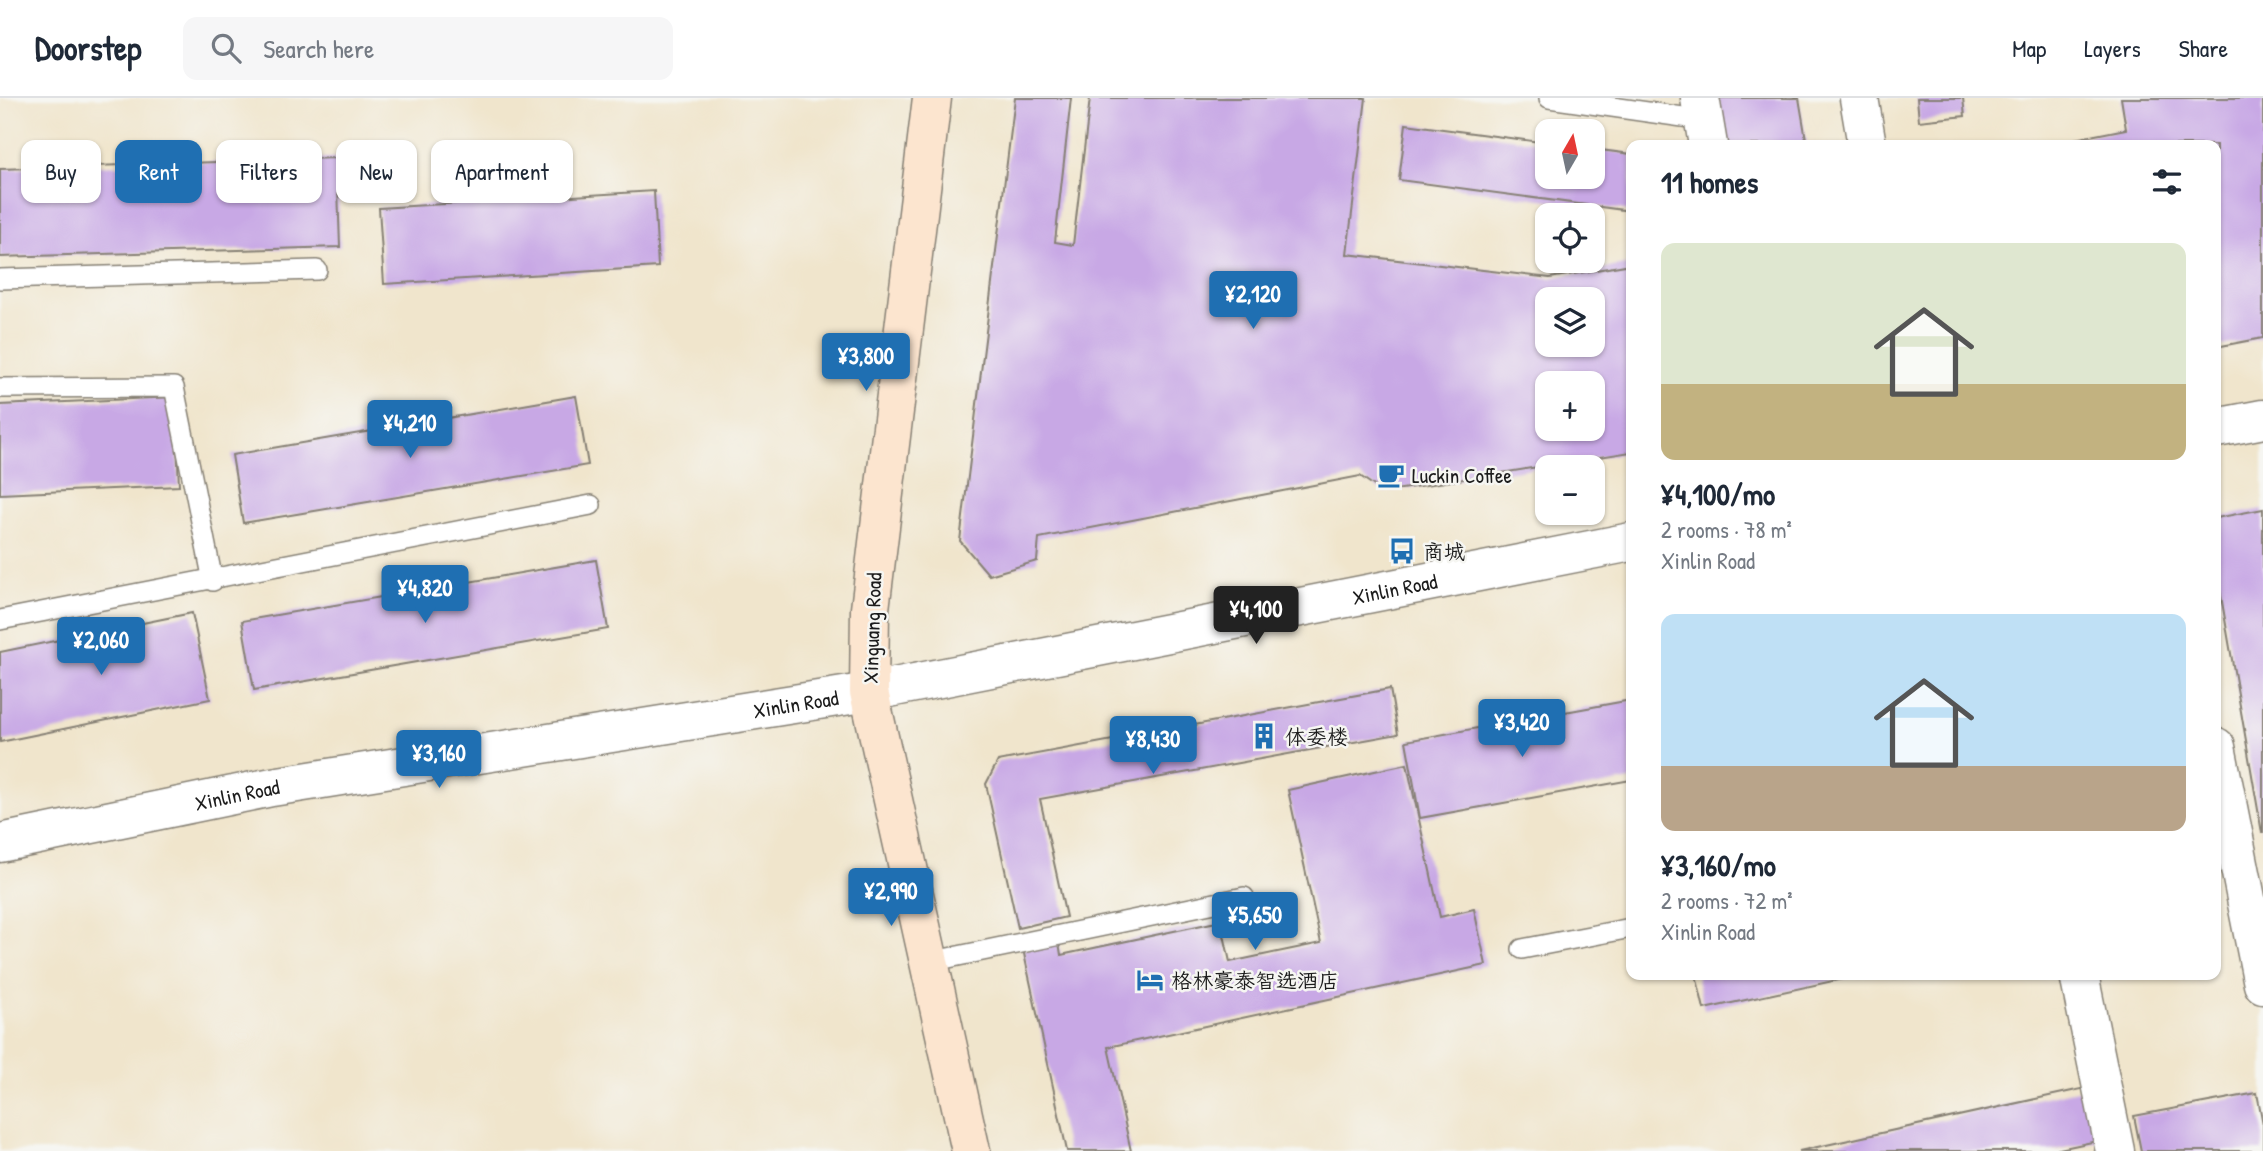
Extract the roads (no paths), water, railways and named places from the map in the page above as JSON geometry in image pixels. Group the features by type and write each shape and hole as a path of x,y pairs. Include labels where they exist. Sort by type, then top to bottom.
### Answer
{"main road":[{"name":"Xinguang Road","path":"932,98 870,609 869,692 971,1151"}],"street":[{"path":"1858,98 1866,140"},
{"path":"2221,427 2263,419"},
{"name":"Xinlin Road","path":"0,843 272,786 869,692 1626,543"},
{"path":"2222,813 2263,984"},
{"path":"2080,980 2116,1151"}],"lane":[{"path":"1549,98 1704,121"},
{"path":"0,279 317,270"},
{"path":"0,388 174,387 212,581"},
{"path":"0,620 212,581 591,505"},
{"path":"929,962 1244,897"},
{"path":"1522,949 1626,929"}],"place":[{"name":"Luckin Coffee","path":"1391,475"},
{"name":"商城","path":"1402,551"},
{"name":"体委楼","path":"1264,736"},
{"name":"格林豪泰智选酒店","path":"1150,980"}]}
